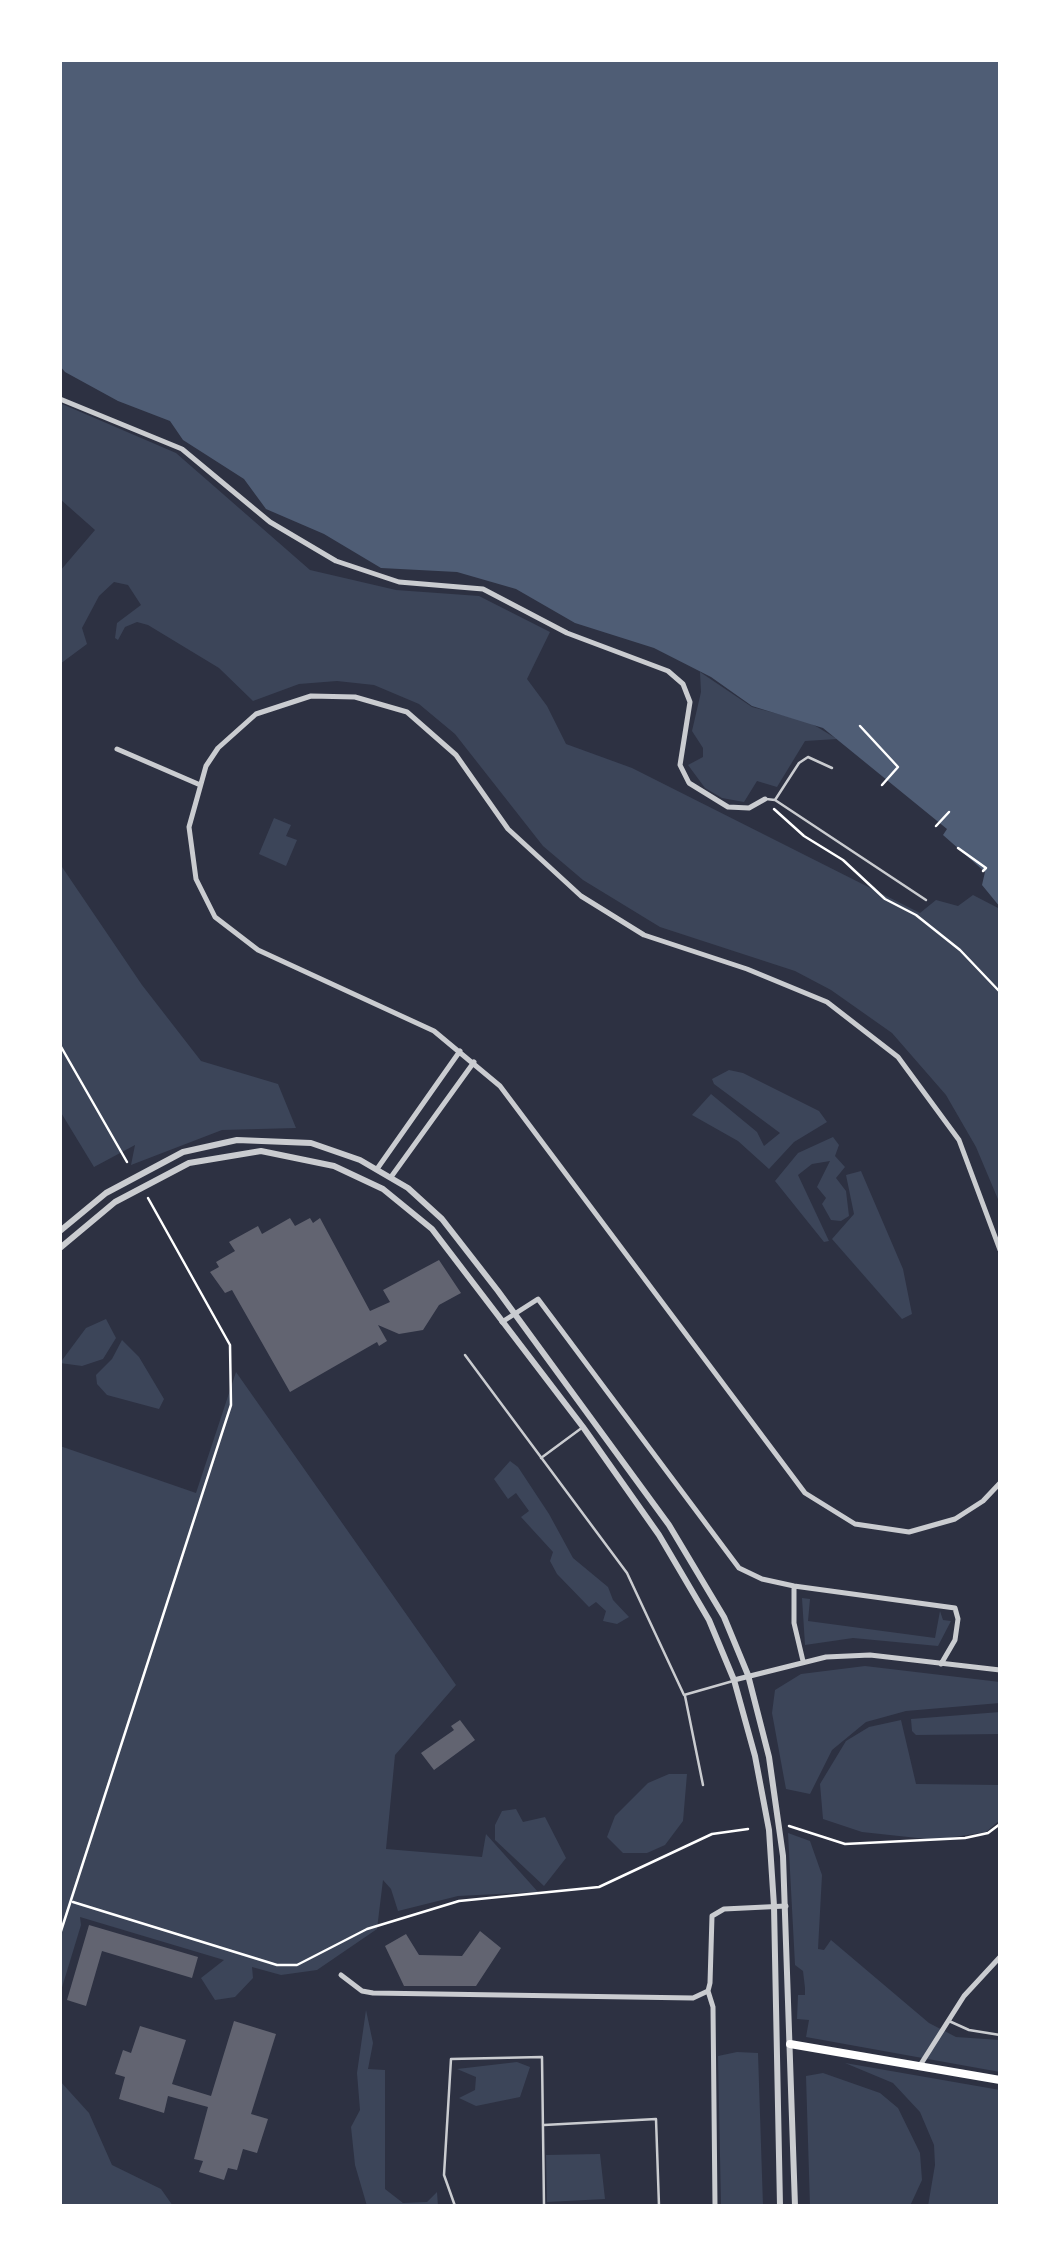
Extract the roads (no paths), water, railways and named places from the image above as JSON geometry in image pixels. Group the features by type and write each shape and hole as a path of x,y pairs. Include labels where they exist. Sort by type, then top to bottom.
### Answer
{"main road":[{"path":"790,2044 1000,2080"}],"street":[{"path":"60,399 182,449 270,522 336,561 399,582 484,589 567,633 668,671 683,684 690,702 680,765 689,783 728,807 748,808 765,800"},
{"path":"1000,1250 959,1140 898,1057 827,1002 748,969 644,935 581,896 508,829 456,754 407,712 355,697 311,696 256,714 218,748 198,784 189,828 192,857 204,899 226,929 258,950 434,1031 500,1086 584,1193 798,1484 822,1506 871,1528 920,1530 956,1519 984,1501 1000,1483"},
{"path":"117,749 198,784"},
{"path":"370,1182 460,1051"},
{"path":"383,1190 474,1062"},
{"path":"60,1230 143,1171 183,1152 237,1140 311,1144 377,1170 432,1208 514,1312 670,1524 717,1604 748,1675 769,1757 786,1906 795,2206"},
{"path":"60,1248 85,1224 147,1182 213,1156 286,1154 334,1166 383,1190 432,1229 583,1428 659,1535 709,1620 734,1680 769,1830 780,2206"},
{"path":"502,1322 538,1299 739,1568 762,1579 794,1586 955,1608 955,1640 941,1664"},
{"path":"794,1586 794,1623 804,1661"},
{"path":"734,1680 804,1661 870,1655 1000,1670"},
{"path":"714,2206 714,2007 708,1991 712,1916 724,1908 786,1906"},
{"path":"918,2068 948,2021 1000,1957"},
{"path":"341,1975 362,1991 373,1994 618,2000 693,1998 708,1991"}],"lane":[{"path":"775,800 799,763 808,758 832,768"},
{"path":"765,800 775,800 926,900"},
{"path":"466,1355 627,1573 684,1695 703,1785"},
{"path":"540,1459 583,1428"},
{"path":"684,1695 734,1680"},
{"path":"948,2021 969,2030 1000,2035"},
{"path":"455,2206 444,2175 451,2059 542,2057 544,2206"},
{"path":"542,2125 656,2119 658,2206"}]}
